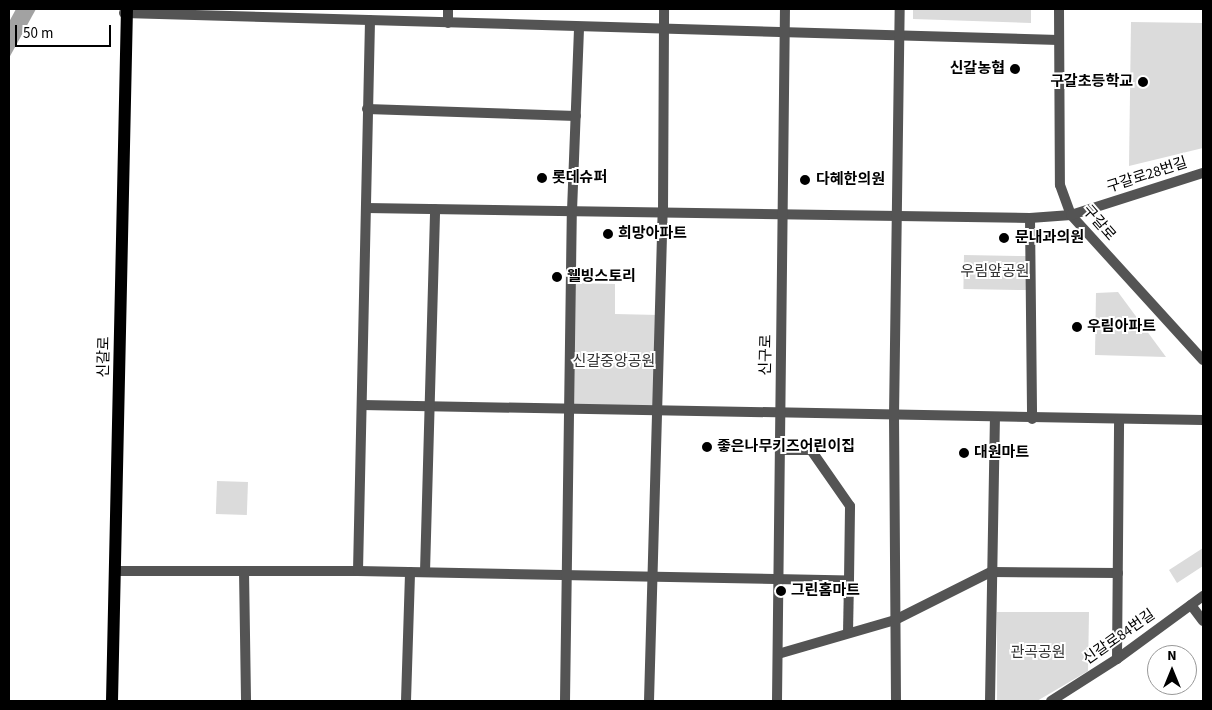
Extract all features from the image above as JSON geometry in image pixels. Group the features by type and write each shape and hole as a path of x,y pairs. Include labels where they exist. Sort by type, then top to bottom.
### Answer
{"main road":[{"name":"신갈로","path":"112,701 117,571 124,10"}],"street":[{"path":"448,9 448,23"},
{"path":"649,701 651,576 663,213 664,9"},
{"name":"신구로","path":"777,701 785,9"},
{"path":"896,701 894,416 900,9"},
{"name":"구갈로","path":"1059,9 1060,185 1071,215 1203,360"},
{"path":"124,10 785,35 1059,40"},
{"path":"358,571 370,20"},
{"path":"565,701 572,212 579,28"},
{"path":"367,109 576,116"},
{"name":"구갈로28번길","path":"366,208 1030,218 1071,215 1203,173"},
{"path":"425,572 435,209"},
{"path":"1030,218 1032,419"},
{"path":"362,404 1032,419 1203,420"},
{"path":"990,701 995,418"},
{"path":"1117,659 1119,419"},
{"path":"780,450 811,450 850,506 848,633"},
{"path":"117,571 358,571 849,580"},
{"path":"244,571 246,701"},
{"path":"406,701 410,572"},
{"path":"778,654 895,620 991,572 1118,573"},
{"name":"신갈로84번길","path":"1055,700 1117,659 1203,596"},
{"path":"1191,605 1203,622"}],"green space":[{"path":"913,9 1031,9 1031,23 913,19"},
{"path":"1131,22 1203,23 1203,148 1129,166"},
{"name":"우림앞공원","path":"964,255 1027,256 1026,290 963,289"},
{"name":"신갈중앙공원","path":"571,283 615,284 615,314 659,315 657,411 569,409"},
{"path":"1118,292 1166,357 1095,355 1096,293"},
{"path":"217,481 248,482 247,515 216,514"},
{"path":"1203,548 1203,566 1177,583 1169,570"},
{"name":"관곡공원","path":"997,612 1089,612 1088,671 1037,701 997,701"}],"shaded area":[{"path":"16,9 36,9 9,58 9,22"}],"place":[{"name":"신갈농협","path":"1015,69"},
{"name":"구갈초등학교","path":"1143,82"},
{"name":"롯데슈퍼","path":"542,178"},
{"name":"다혜한의원","path":"805,180"},
{"name":"희망아파트","path":"608,234"},
{"name":"문내과의원","path":"1004,238"},
{"name":"웰빙스토리","path":"557,277"},
{"name":"우림아파트","path":"1077,327"},
{"name":"좋은나무키즈어린이집","path":"707,447"},
{"name":"대원마트","path":"964,453"},
{"name":"그린홈마트","path":"781,591"}]}
